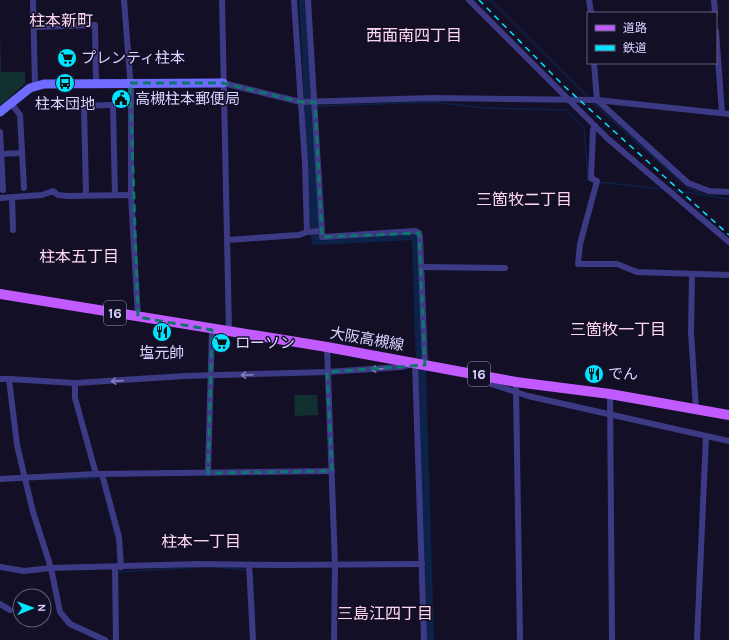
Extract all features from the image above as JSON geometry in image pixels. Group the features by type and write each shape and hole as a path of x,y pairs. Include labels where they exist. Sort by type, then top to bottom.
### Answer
{"main road":[{"name":"大阪高槻線","path":"0,294 212,330 327,347 448,369 516,387 610,394 729,415"}],"street":[{"path":"33,0 35,86"},
{"path":"124,0 131,104 131,195 138,317"},
{"path":"222,0 229,332"},
{"path":"294,0 308,225 307,232"},
{"path":"308,0 322,237 414,231 418,232 420,237 422,267 420,364 424,640"},
{"path":"469,0 595,126 673,196 729,242"},
{"path":"589,0 591,12"},
{"path":"714,0 715,12"},
{"path":"34,27 95,25 96,83"},
{"path":"0,112 11,102 35,86 48,84 223,83 301,102 432,98 597,100 726,114 717,39"},
{"path":"594,64 597,100 688,183 709,191 729,192"},
{"path":"11,102 20,115 24,188"},
{"path":"86,195 84,106 131,104"},
{"path":"113,105 115,195"},
{"path":"595,126 592,130 591,178 597,181 580,244 578,264 617,264 637,272 729,275"},
{"path":"0,132 3,190"},
{"path":"1,154 22,153"},
{"path":"0,198 42,195 53,192 62,195 131,195"},
{"path":"12,197 13,230"},
{"path":"227,240 298,235 307,232 322,231"},
{"path":"422,267 505,268"},
{"path":"692,274 691,332 696,409"},
{"path":"208,473 212,376 212,330"},
{"path":"327,347 335,565 334,640"},
{"path":"0,379 75,383 327,372 400,367 420,364"},
{"path":"10,379 17,445 33,512 51,568 60,612 70,624 105,640"},
{"path":"75,383 75,398 119,537 116,640"},
{"path":"516,387 528,396 729,441"},
{"path":"516,387 520,640"},
{"path":"610,394 612,640"},
{"path":"698,640 706,436"},
{"path":"0,479 26,479 99,474 332,470"},
{"path":"0,567 24,571 51,568 198,564 422,564"},
{"path":"249,565 252,640"},
{"path":"0,604 10,610"}],"highlighted area":[{"path":"130,83 223,83 301,102 315,102 322,237 419,233 425,365 327,372 332,471 208,473 212,330 138,317"}],"green space":[{"path":"0,26 1,72 25,72 25,84 0,105"},
{"path":"294,395 317,395 318,415 295,416"}],"waterway":[{"path":"304,0 316,240 414,235 417,237 429,640"},
{"path":"490,0 588,97"},
{"path":"317,106 434,102 484,108 566,110 584,127 588,180 592,181"},
{"path":"593,103 688,188 702,193"},
{"path":"598,182 664,189"},
{"path":"672,190 729,199"},
{"path":"53,480 100,478"},
{"path":"102,484 116,540"},
{"path":"117,548 118,564"},
{"path":"118,570 118,572 200,567"},
{"path":"216,567 248,570"},
{"path":"252,571 255,619"}],"railway":[{"path":"479,0 564,86 729,235"}],"place":[{"name":"プレンティ柱本","path":"67,58"},
{"name":"柱本団地","path":"65,83"},
{"name":"高槻柱本郵便局","path":"121,99"},
{"name":"塩元帥","path":"162,332"},
{"name":"ローソン","path":"221,343"},
{"name":"でん","path":"594,374"}],"district":[{"name":"柱本新町","path":"61,20"},
{"name":"西面南四丁目","path":"414,35"},
{"name":"三箇牧二丁目","path":"524,199"},
{"name":"柱本五丁目","path":"79,256"},
{"name":"三箇牧一丁目","path":"618,329"},
{"name":"柱本一丁目","path":"201,541"},
{"name":"三島江四丁目","path":"385,613"}]}
